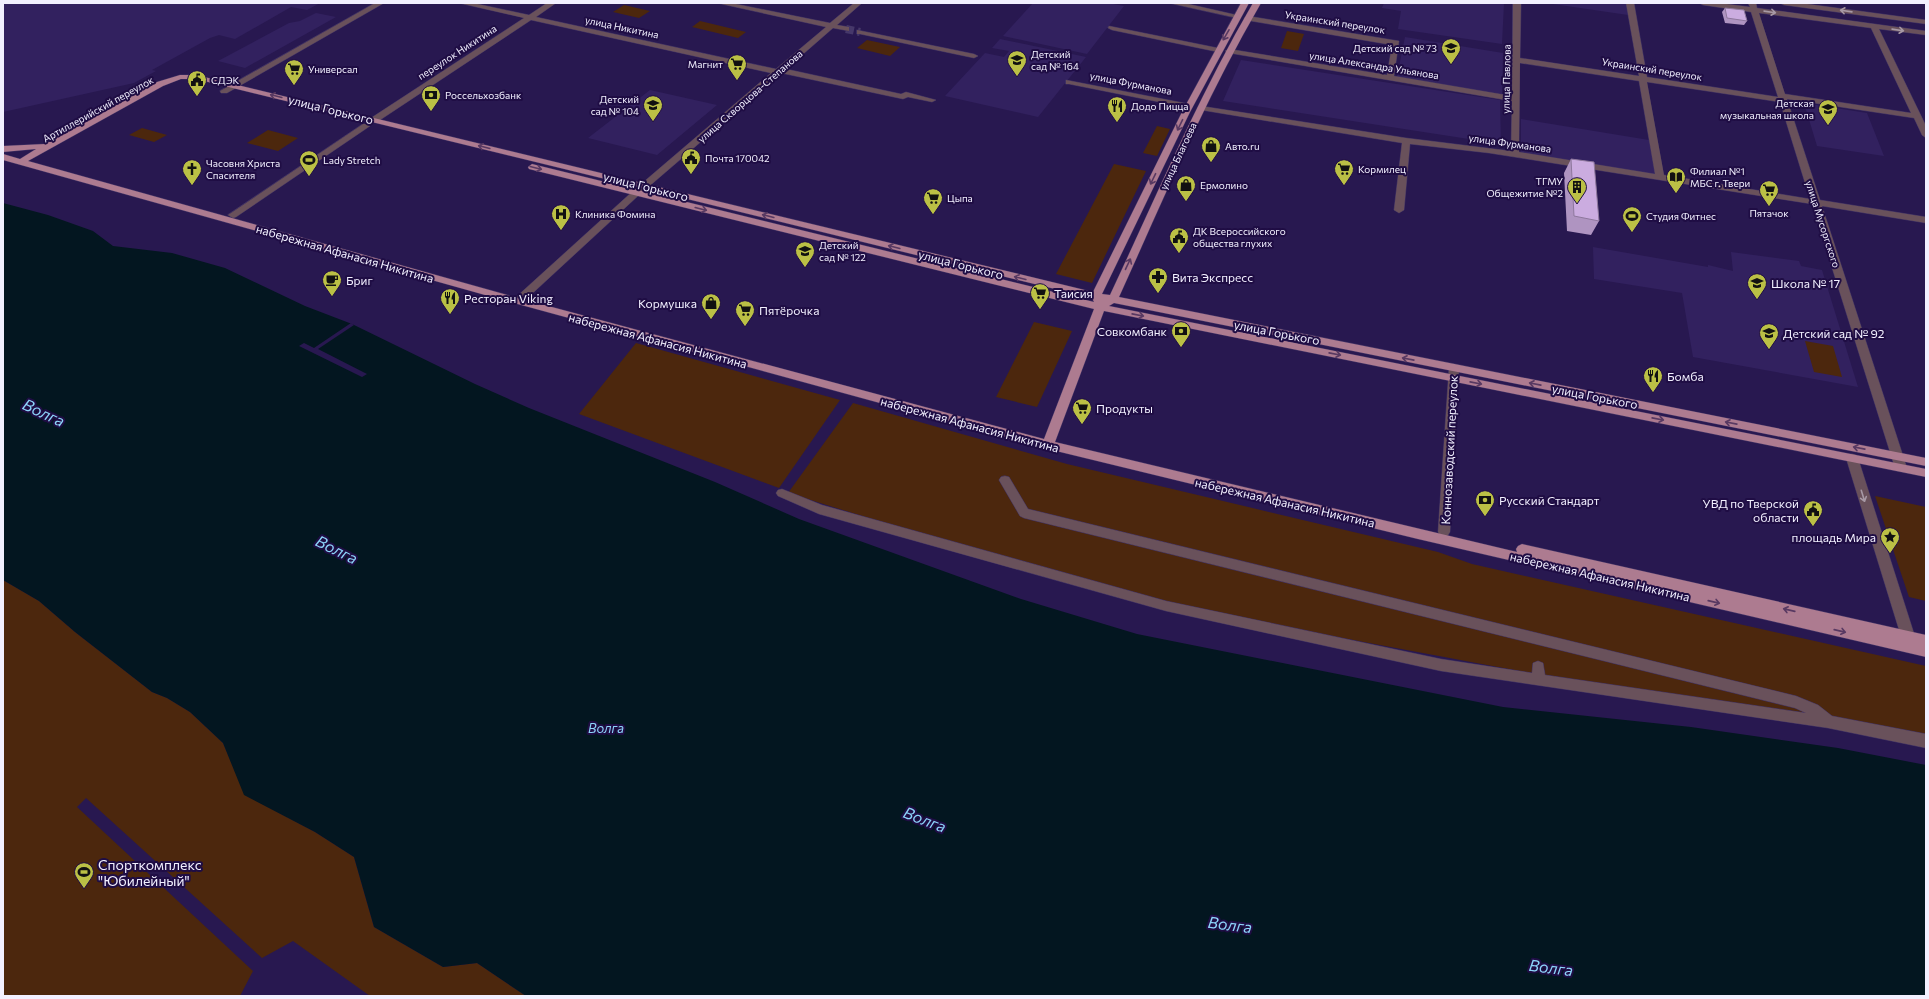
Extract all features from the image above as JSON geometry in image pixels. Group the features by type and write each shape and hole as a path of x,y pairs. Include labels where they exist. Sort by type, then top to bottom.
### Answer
{"main road":[{"name":"улица Благоева","path":"1096,296 1190,103 1245,3"},
{"name":"улица Благоева","path":"1113,300 1200,110 1229,51 1257,3"},
{"name":"улица Горького","path":"27,160 48,145 168,80 182,77 196,77 1113,300 1926,473"},
{"name":"Артиллерийский переулок","path":"27,160 165,85 176,81 185,81"},
{"name":"улица Горького","path":"185,81 1100,307 1926,462"},
{"path":"1190,103 1196,109 1200,110"},
{"path":"3,150 48,145"},
{"path":"3,150 27,160"},
{"path":"3,157 27,160"},
{"name":"набережная Афанасия Никитина","path":"27,160 233,215 521,299"},
{"name":"набережная Афанасия Никитина","path":"27,160 521,299 1049,441 1418,534 1909,642 1926,641"},
{"path":"1049,441 1100,307 1096,296"},
{"path":"1100,307 1113,300"},
{"name":"набережная Афанасия Никитина","path":"1049,441 1444,532 1909,642 1926,651"}],"street":[{"path":"224,91 380,3"},
{"name":"улица Никитина","path":"463,3 903,97 906,94 932,100"},
{"name":"переулок Никитина","path":"374,120 552,3"},
{"path":"721,3 846,29"},
{"name":"улица Скворцова-Степанова","path":"521,299 636,193 858,3"},
{"path":"1173,3 1237,16"},
{"name":"улица Павлова","path":"1515,154 1517,3"},
{"path":"1630,3 1660,178"},
{"path":"1703,3 1754,6 1926,34"},
{"path":"1784,3 1866,11 1926,22"},
{"name":"улица Мусоргского","path":"1754,6 1901,468"},
{"name":"Украинский переулок","path":"1248,18 1396,43 1390,78"},
{"path":"1874,26 1926,135"},
{"path":"1112,28 1218,50"},
{"path":"860,32 974,56"},
{"name":"улица Александра Ульянова","path":"1229,51 1516,99"},
{"name":"Украинский переулок","path":"1517,60 1642,79 1917,116"},
{"name":"улица Фурманова","path":"1069,82 1190,103"},
{"name":"улица Фурманова","path":"1200,110 1406,141 1515,154 1926,220"},
{"path":"233,215 366,126"},
{"path":"1399,210 1406,141"},
{"name":"Коннозаводский переулок","path":"1444,532 1454,373"},
{"path":"1852,458 1909,642"},
{"path":"1005,480 1024,513 1796,702 1813,709 1828,722"},
{"path":"782,493 819,509 1166,606 1441,665 1539,673 1828,722 1926,741"}],"shaded area":[{"path":"3,3 320,3 307,10 291,7 235,39 219,35 210,38 152,70 156,71 134,83 3,112"},
{"path":"1033,3 1108,3 1124,6 1087,54 1003,36"},
{"path":"1384,3 1504,3 1502,44 1398,29 1401,11 1382,8"},
{"path":"1546,3 1627,3 1628,15"},
{"path":"624,5 650,11 639,18 613,12"},
{"path":"316,13 336,17 245,68 218,61 289,23 300,21"},
{"path":"700,21 746,32 738,38 692,27"},
{"path":"1287,31 1304,34 1298,51 1281,48"},
{"name":"Детский сад № 73","path":"1405,37 1503,53 1502,94 1397,77"},
{"name":"Детский сад № 164","path":"1000,39 1086,57 1038,117 945,96 985,53 1004,57 1009,51 992,48"},
{"path":"867,40 900,47 890,56 857,48"},
{"path":"1241,60 1500,100 1501,144 1223,101"},
{"name":"Детский сад № 104","path":"650,90 717,105 657,155 588,138"},
{"path":"1804,103 1867,113 1884,156 1817,146"},
{"path":"1521,119 1649,140 1655,175 1521,153"},
{"path":"1157,126 1170,129 1157,156 1143,153"},
{"path":"142,128 167,135 154,142 129,135"},
{"path":"268,130 298,138 278,151 247,143"},
{"path":"1114,164 1146,171 1092,283 1056,274"},
{"name":"Школа № 17","path":"1593,247 1708,267 1708,265 1733,271 1731,252 1799,261 1801,266 1822,270 1858,387 1693,357 1682,293 1594,279"},
{"path":"1034,322 1072,331 1037,407 996,397"},
{"path":"1805,341 1833,346 1842,377 1814,372"},
{"path":"636,343 840,400 779,488 579,414"},
{"path":"853,403 1067,464 1438,552 1472,564 1926,666 1926,735 1557,678 1166,605 923,535 788,493"},
{"path":"1875,496 1926,507 1926,601 1909,597"},
{"path":"3,580 39,601 75,632 152,692 167,698 190,712 223,743 245,795 315,832 354,857 374,927 443,967 477,963 526,996 370,996 293,941 262,958 86,798 77,807 253,971 240,996 3,996"}],"water":[{"name":"Волга","path":"3,203 48,215 93,231 113,246 172,253 225,268 305,306 352,324 475,384 529,408 715,482 799,519 1021,599 1137,634 1503,707 1691,727 1838,748 1926,765 1926,996 526,996 477,963 443,967 374,927 354,857 315,832 244,795 223,743 190,712 167,698 152,692 75,632 39,601 3,580"}],"pier":[{"path":"351,323 354,325 318,349 367,374 362,377 299,346 304,343 314,348"}],"building":[{"path":"1725,8 1744,10 1747,21 1727,18"},
{"path":"1571,159 1594,162 1599,221 1574,216"}],"tunnel":[{"path":"846,29 860,32"}],"place":[{"name":"Детский сад № 73","path":"1451,65"},
{"name":"Детский сад № 164","path":"1017,77"},
{"name":"Магнит","path":"737,81"},
{"name":"Универсал","path":"294,86"},
{"name":"СДЭК","path":"197,97"},
{"name":"Россельхозбанк","path":"431,112"},
{"name":"Детский сад № 104","path":"653,122"},
{"name":"Додо Пицца","path":"1117,123"},
{"name":"Детская музыкальная школа","path":"1828,126"},
{"name":"Авто.ru","path":"1211,163"},
{"name":"Почта 170042","path":"691,175"},
{"name":"Lady Stretch","path":"309,177"},
{"name":"Часовня Христа Спасителя","path":"192,186"},
{"name":"Кормилец","path":"1344,186"},
{"name":"Филиал №1 МБС г. Твери","path":"1676,194"},
{"name":"Ермолино","path":"1186,202"},
{"name":"ТГМУ Общежитие №2","path":"1577,204"},
{"name":"Пятачок","path":"1769,207"},
{"name":"Цыпа","path":"933,215"},
{"name":"Клиника Фомина","path":"561,231"},
{"name":"Студия Фитнес","path":"1632,233"},
{"name":"ДК Всероссийского общества глухих","path":"1179,254"},
{"name":"Детский сад № 122","path":"805,268"},
{"name":"Вита Экспресс","path":"1158,294"},
{"name":"Бриг","path":"332,297"},
{"name":"Школа № 17","path":"1757,300"},
{"name":"Таисия","path":"1040,310"},
{"name":"Ресторан Viking","path":"450,315"},
{"name":"Кормушка","path":"711,320"},
{"name":"Пятёрочка","path":"745,327"},
{"name":"Совкомбанк","path":"1181,348"},
{"name":"Детский сад № 92","path":"1769,350"},
{"name":"Бомба","path":"1653,393"},
{"name":"Продукты","path":"1082,425"},
{"name":"Русский Стандарт","path":"1485,517"},
{"name":"УВД по Тверской области","path":"1813,527"},
{"name":"площадь Мира","path":"1890,554"},
{"name":"Спорткомплекс \"Юбилейный\"","path":"84,889"}]}
